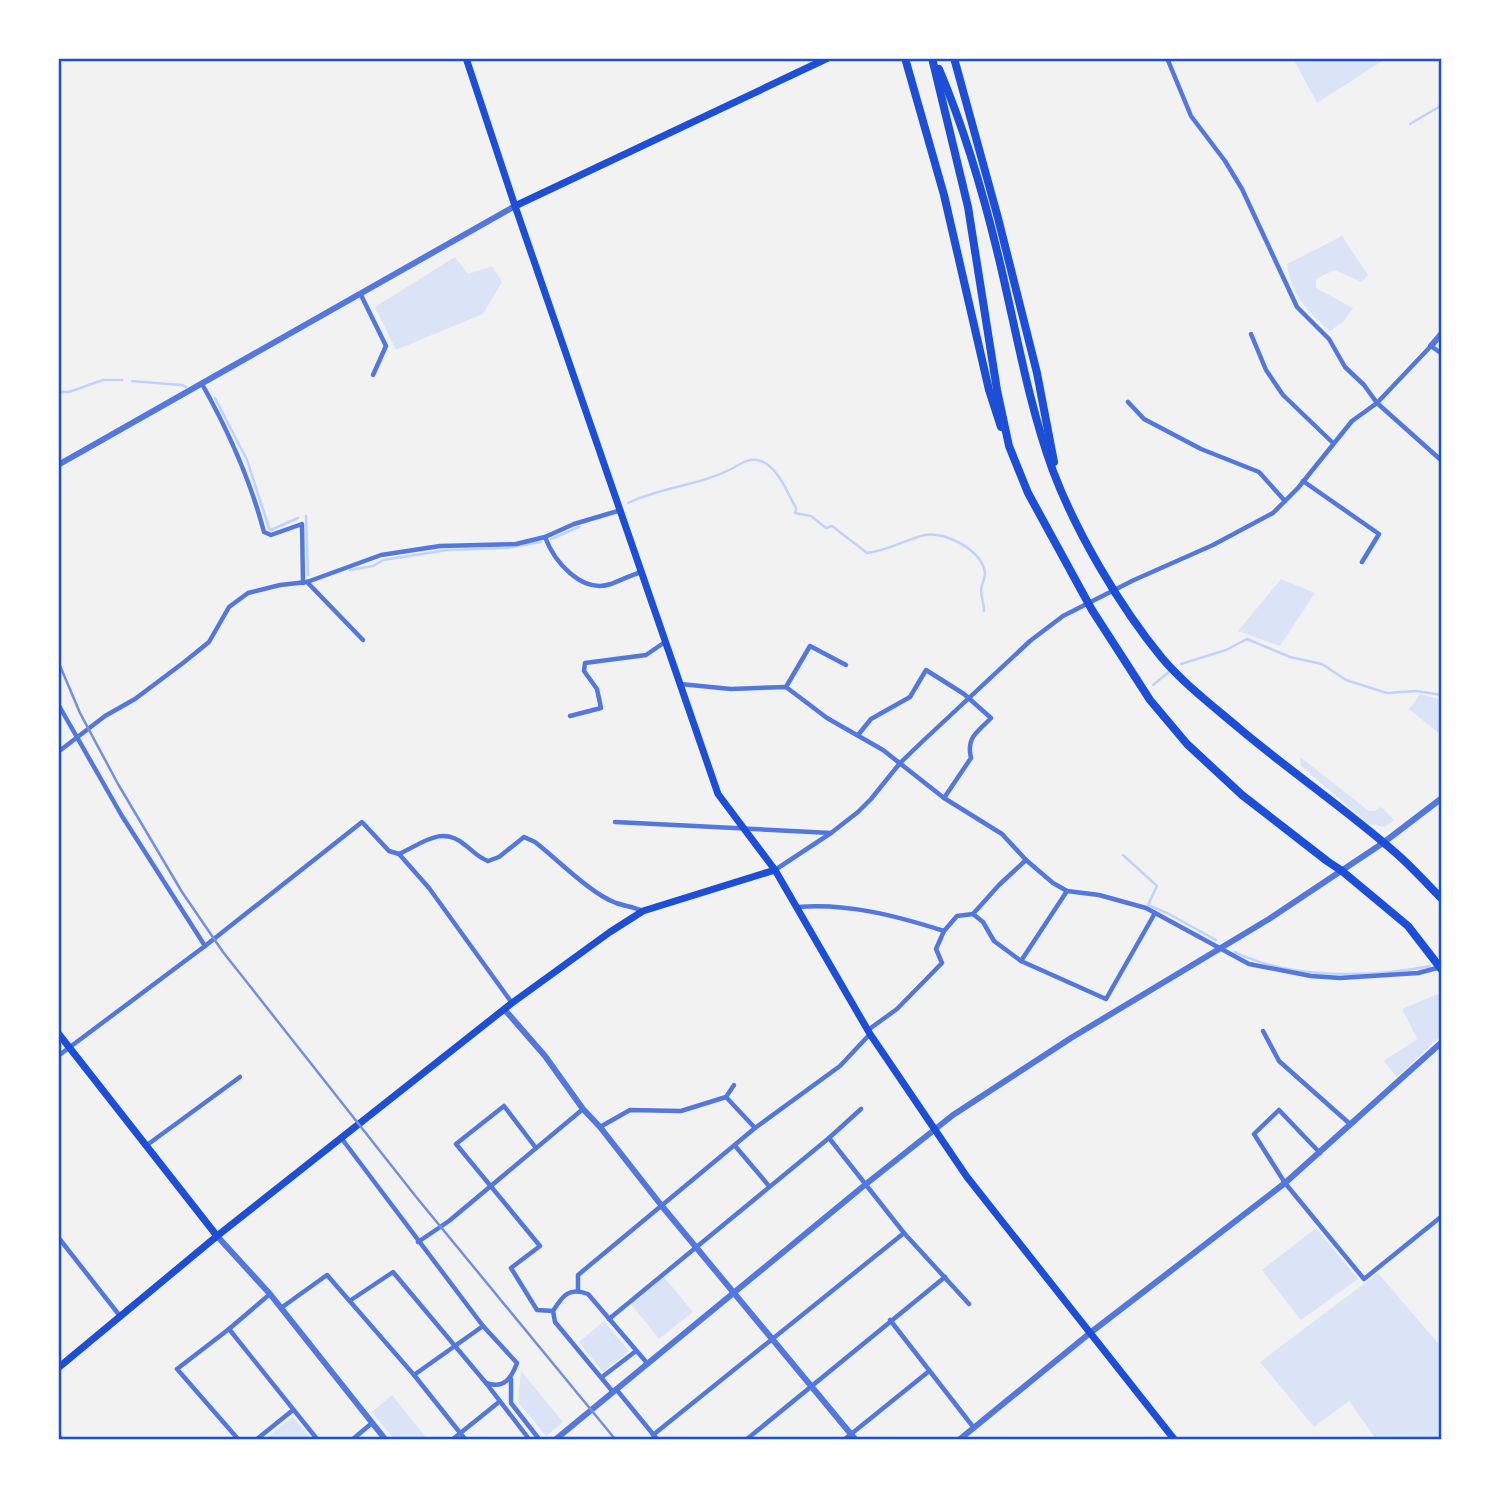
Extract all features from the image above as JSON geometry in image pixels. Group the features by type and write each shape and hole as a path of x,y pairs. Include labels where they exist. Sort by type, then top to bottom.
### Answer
{"highway":[{"path":"905,58 944,195 989,390 1028,493 1089,603 1150,700 1187,744 1242,795 1342,871 1408,926 1442,968"},
{"path":"933,58 968,207 995,378 1009,446"},
{"path":"933,58 951,99 979,185 1003,274 1025,377 1053,469 1078,525 1116,591 1162,658 1180,676 1252,739 1383,843 1442,899"},
{"path":"954,58 1037,373 1055,460 1053,469"}],"main road":[{"path":"466,58 718,794 775,870 869,1032 967,1177 1174,1439"},
{"path":"515,206 828,58"},
{"path":"58,1368 216,1236 512,1003 610,932 643,911 775,870"},
{"path":"58,1033 216,1236"}],"street":[{"path":"1167,58 1191,116 1225,161 1242,190 1297,307 1329,339 1345,367 1364,385 1377,403 1442,461"},
{"path":"58,465 515,206"},
{"path":"360,295 386,346 373,375"},
{"path":"775,870 831,833 872,799 900,763 1030,641 1063,617 1273,513 1352,421 1377,403 1442,333"},
{"path":"1251,334 1266,370 1283,395 1333,443"},
{"path":"1431,346 1442,354"},
{"path":"202,384 238,452 254,494 264,532 271,535 302,524 305,583 363,640"},
{"path":"1128,402 1144,419 1201,449 1259,472 1285,501"},
{"path":"1303,481 1379,534 1362,562"},
{"path":"58,752 105,716 135,699 209,642 229,607 259,589 305,583 381,555 440,546 516,544 545,537 574,524 621,509"},
{"path":"545,537 563,568 592,586 610,584 619,578 642,572"},
{"path":"570,716 601,708 597,690 584,671 585,663 646,655 666,642"},
{"path":"786,687 810,646 846,666"},
{"path":"859,735 871,719 910,696 926,670 947,681 991,718 970,740 968,745 971,758 944,798"},
{"path":"680,684 731,689 786,687 827,718 883,750 944,798 1002,834 1040,874 1067,891 1098,895 1156,913 1249,964 1311,976 1339,978 1390,976 1442,968"},
{"path":"58,704 122,816 205,946"},
{"path":"560,1438 647,1363 936,1128 1060,1045 1342,871 1442,798"},
{"path":"58,1056 205,946 362,822 389,851 399,854 444,906 512,1003"},
{"path":"615,822 831,833"},
{"path":"399,854 438,835 448,834 488,861 499,857 524,837 535,842 601,894 617,903 643,911"},
{"path":"578,1290 578,1275 755,1128 840,1066 869,1032 897,1009 942,963 936,948 944,931 957,916 972,914 1026,860"},
{"path":"1021,961 1067,891"},
{"path":"798,907 873,912 901,917 944,931"},
{"path":"972,914 983,922 994,941 1021,961 1106,999 1156,913"},
{"path":"505,1010 545,1056 583,1109 850,1438 928,1372"},
{"path":"1263,1031 1279,1061 1351,1125"},
{"path":"960,1439 1090,1333 1285,1183 1442,1042"},
{"path":"146,1145 240,1077"},
{"path":"600,1127 630,1110 681,1111 726,1097 734,1084"},
{"path":"726,1097 755,1128"},
{"path":"536,1148 503,1106 456,1144 540,1246 511,1268 537,1310 553,1311"},
{"path":"418,1242 449,1221 583,1109"},
{"path":"609,1319 861,1109"},
{"path":"1320,1153 1279,1110 1254,1134 1285,1183 1364,1279 1442,1216"},
{"path":"829,1138 904,1233 969,1304"},
{"path":"342,1139 483,1326 517,1363 512,1378 511,1403 539,1439"},
{"path":"736,1146 769,1186"},
{"path":"647,1363 588,1294 578,1290 571,1292 553,1311 555,1322 655,1437 771,1338 904,1233"},
{"path":"216,1236 270,1294 385,1439"},
{"path":"58,1237 120,1316"},
{"path":"351,1300 393,1272 529,1439"},
{"path":"281,1308 327,1275 351,1300 465,1439"},
{"path":"747,1439 945,1277"},
{"path":"238,1439 177,1368 270,1294"},
{"path":"890,1320 974,1428"},
{"path":"414,1375 483,1326"},
{"path":"229,1329 317,1439"},
{"path":"601,1377 636,1351"},
{"path":"486,1383 499,1385 512,1378"},
{"path":"453,1439 499,1402"},
{"path":"257,1439 293,1410"},
{"path":"353,1439 372,1423"}],"shaded area":[{"path":"1293,58 1387,58 1317,103"},
{"path":"1342,236 1368,275 1362,282 1334,270 1316,279 1316,288 1353,308 1343,322 1330,331 1301,302 1292,285 1287,264"},
{"path":"455,257 468,274 492,266 502,282 483,314 396,350 375,307"},
{"path":"1281,579 1315,593 1280,646 1238,631"},
{"path":"1420,694 1442,700 1442,736 1409,709"},
{"path":"1300,757 1369,811 1381,807 1394,820 1385,827 1369,824 1301,766"},
{"path":"1442,992 1442,1035 1397,1077 1384,1061 1417,1039 1402,1009"},
{"path":"1316,1228 1358,1279 1301,1320 1262,1270"},
{"path":"1378,1273 1442,1348 1442,1439 1376,1439 1349,1401 1314,1427 1260,1362"},
{"path":"664,1277 693,1312 659,1339 631,1304"},
{"path":"604,1321 629,1351 603,1372 579,1342"},
{"path":"521,1371 563,1422 546,1436 518,1402"},
{"path":"392,1395 427,1439 394,1439 372,1412"},
{"path":"293,1417 311,1439 265,1439"}],"waterway":[{"path":"1410,124 1442,105"},
{"path":"58,392 69,392 103,380 122,380"},
{"path":"132,381 186,387"},
{"path":"215,398 247,460 269,528 271,530 298,518"},
{"path":"628,503 653,493 718,475 748,460 761,461 773,469 782,482 796,508 795,513 811,516 826,528 832,526 867,553 925,535 952,539 970,550 985,573 981,589 984,611"},
{"path":"306,516 308,575"},
{"path":"551,539 579,527"},
{"path":"350,570 373,566 383,560 447,550 507,548 541,542"},
{"path":"1181,664 1226,650 1247,639 1290,657 1322,664 1346,680 1387,693 1416,691 1442,695"},
{"path":"1153,685 1170,671"},
{"path":"1123,855 1157,886 1148,905 1216,940"},
{"path":"1235,952 1280,967 1331,974 1383,973 1430,966"}],"railway":[{"path":"58,661 80,713 118,784 182,892 223,952 417,1198 615,1439"}]}
